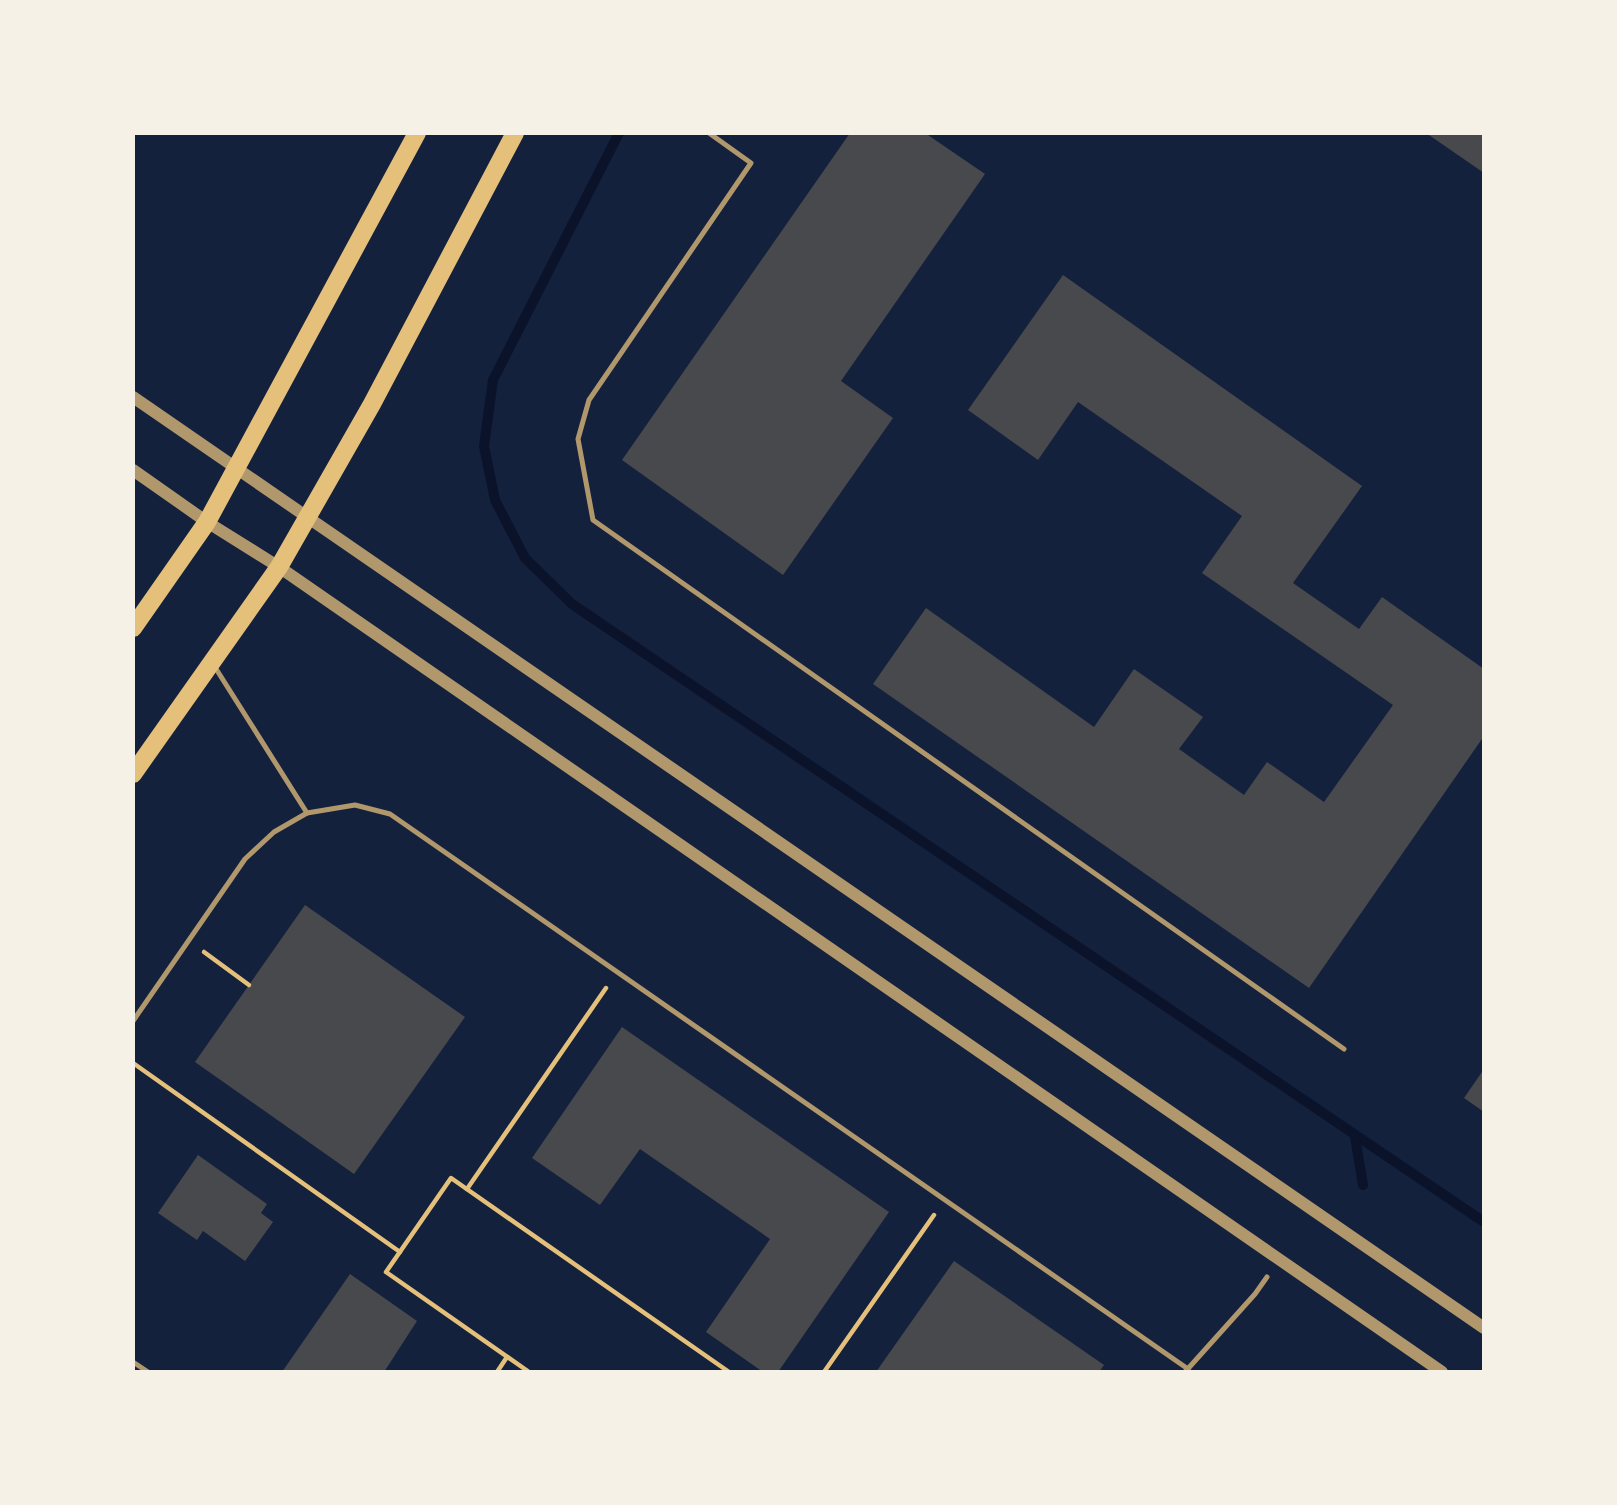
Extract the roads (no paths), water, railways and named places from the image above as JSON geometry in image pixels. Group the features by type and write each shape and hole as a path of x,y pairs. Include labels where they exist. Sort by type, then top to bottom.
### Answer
{"main road":[{"path":"133,628 207,522 417,133"},
{"path":"133,774 279,567 372,404 515,133"}],"street":[{"path":"133,397 1484,1328"},
{"path":"133,470 207,522 279,567 1442,1372"}],"lane":[{"path":"709,133 751,163 589,400 578,439 593,520 1344,1049"},
{"path":"211,661 307,813"},
{"path":"133,1021 245,859 274,832 307,813 355,805 390,814 945,1199 1186,1370 1255,1294 1267,1277"},
{"path":"133,1362 148,1372"}],"waterway":[{"path":"619,133 493,380 484,446 495,500 525,558 572,604 1484,1222"},
{"path":"1355,1137 1363,1185"}]}
